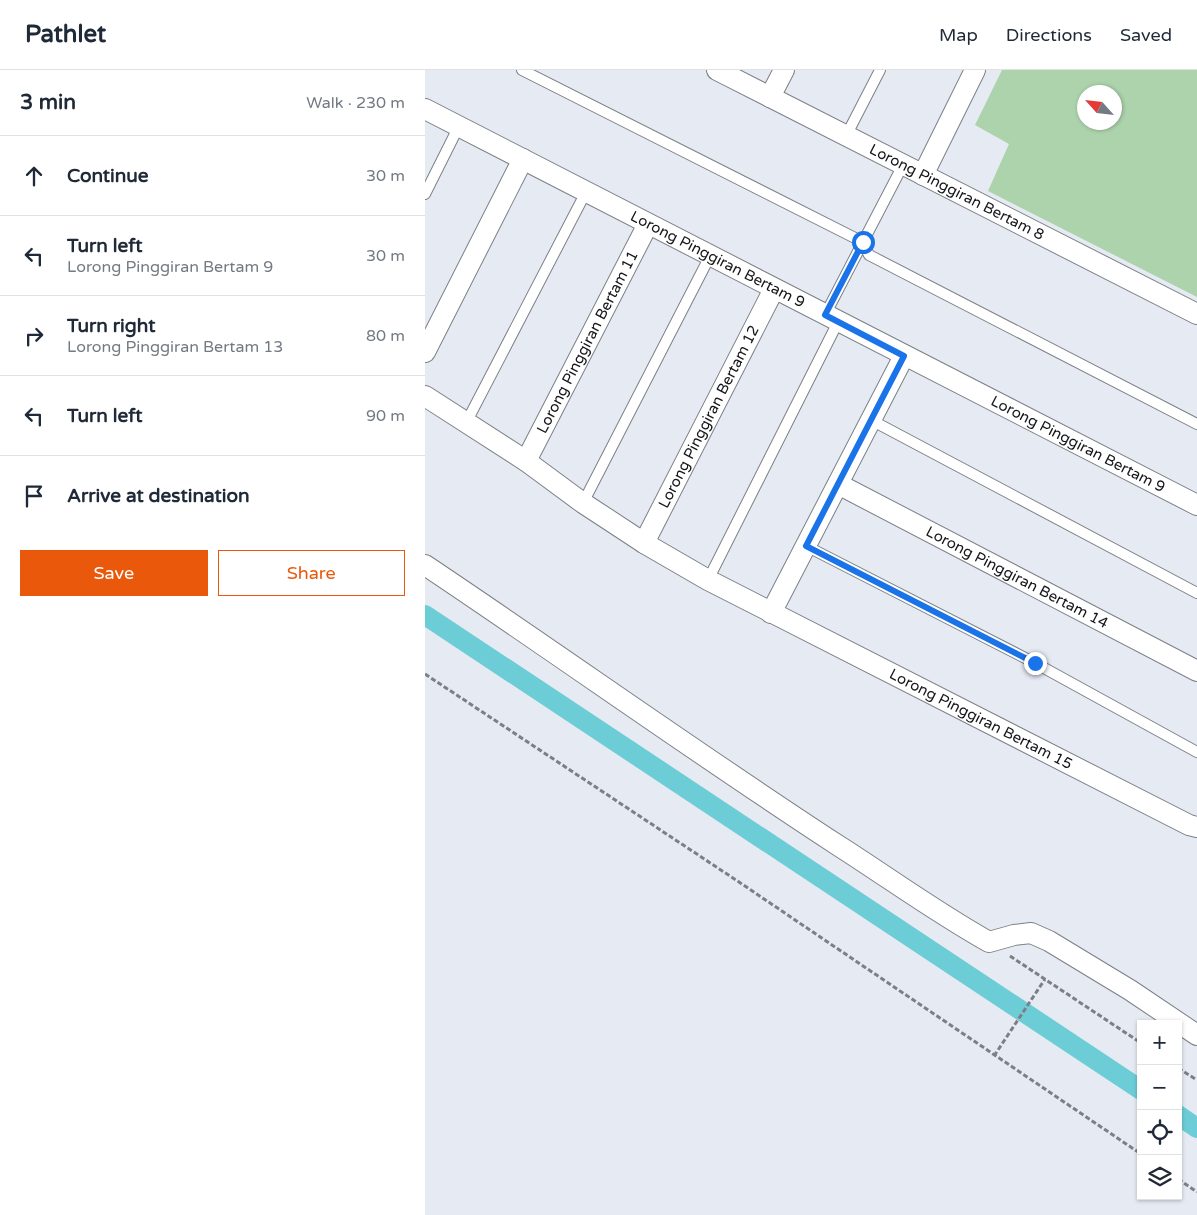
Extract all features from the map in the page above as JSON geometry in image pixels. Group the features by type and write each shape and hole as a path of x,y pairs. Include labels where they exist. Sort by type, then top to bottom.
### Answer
{"street":[{"name":"Lorong Pinggiran Bertam 8","path":"717,70 1197,314"},
{"path":"771,97 784,70"},
{"path":"923,175 975,70"},
{"name":"Lorong Pinggiran Bertam 9","path":"425,109 1197,506"},
{"path":"425,352 523,159"},
{"name":"Lorong Pinggiran Bertam 11","path":"526,461 648,224"},
{"name":"Lorong Pinggiran Bertam 12","path":"644,543 774,289"},
{"path":"771,613 904,356"},
{"name":"Lorong Pinggiran Bertam 15","path":"425,396 526,461 583,503 644,543 708,580 1193,826"},
{"name":"Lorong Pinggiran Bertam 14","path":"838,484 1197,671"},
{"path":"425,565 542,643 700,754 900,885 950,921 989,942 1014,935 1031,933 1049,941 1130,990 1197,1035"}],"lane":[{"path":"523,70 863,242 869,255 1197,424"},
{"path":"846,136 880,70"},
{"path":"425,194 459,126"},
{"path":"708,580 831,319 863,242 903,164"},
{"path":"466,423 586,192"},
{"path":"583,503 710,256"},
{"path":"871,420 1197,593"},
{"path":"806,546 1035,663 1197,752"}],"path":[{"path":"425,674 736,880 1137,1151"},
{"path":"989,942 1137,1040"},
{"path":"994,1056 1045,979"},
{"path":"1182,1071 1197,1080"},
{"path":"1182,1183 1197,1192"}],"green space":[{"path":"1002,70 1197,70 1197,297 988,191 1009,144 975,125"}],"waterway":[{"path":"425,615 1137,1087"},
{"path":"1182,1118 1197,1128"}],"route":[{"path":"863,242 825,315 904,356 806,546 1035,663"}]}
